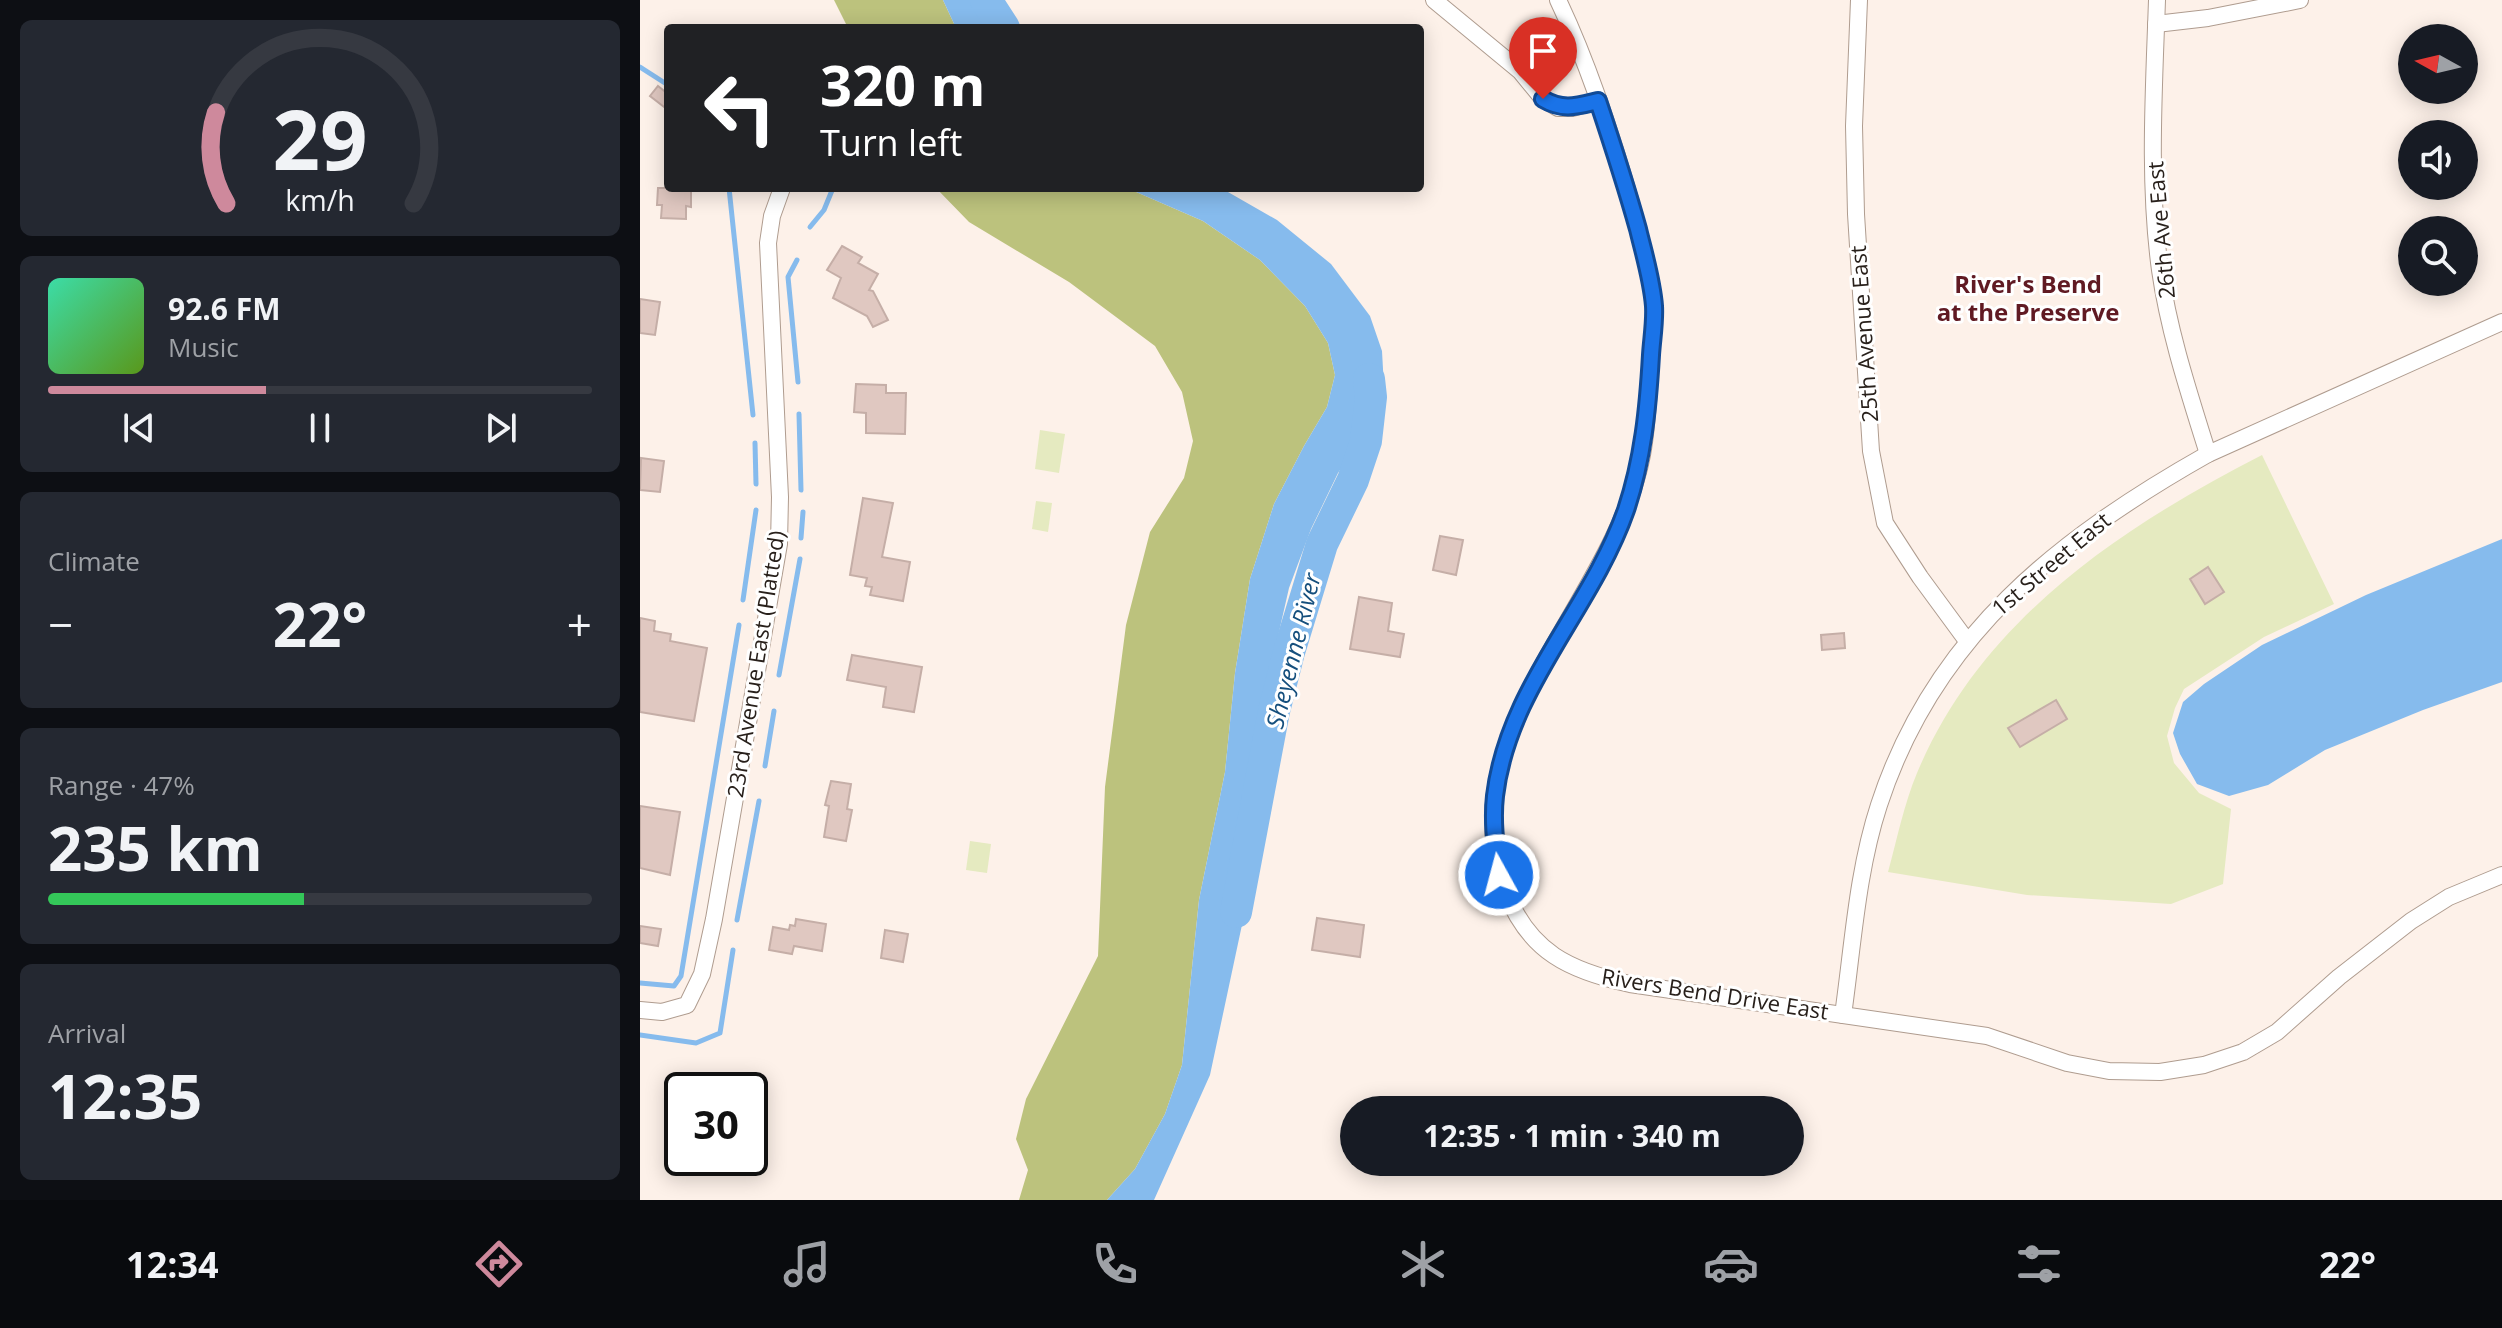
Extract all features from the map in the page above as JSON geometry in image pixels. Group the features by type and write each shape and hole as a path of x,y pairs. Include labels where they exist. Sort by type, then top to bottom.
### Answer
{"street":[{"path":"1434,0 1520,71 1543,99 1558,108 1572,108 1598,101"},
{"name":"Rivers Bend Drive East","path":"1558,0 1581,48 1628,195 1649,271 1654,307 1649,400 1642,457 1625,512 1598,571 1525,695 1507,740 1495,796 1494,839 1499,875 1516,916 1542,948 1594,976 1630,984 1987,1036 2067,1063 2109,1071 2160,1072 2204,1065 2243,1052 2277,1032 2339,977 2411,921 2449,897 2502,875"},
{"name":"25th Avenue East","path":"1859,0 1854,126 1856,214 1871,451 1885,523 1967,641"},
{"name":"26th Ave East","path":"2157,0 2153,167 2160,270 2182,375 2208,454"},
{"path":"2156,24 2208,18 2300,0"},
{"name":"23rd Avenue East (Platted)","path":"640,1010 662,1012 687,1005 702,974 779,544 780,497 768,243 772,216 781,192"},
{"name":"1st Street East","path":"1843,1015 1864,867 1879,803 1920,709 1967,641 2010,594 2061,550 2122,506 2208,454 2502,322"}],"green space":[{"path":"834,0 943,0 954,24 846,24"},
{"path":"940,192 1136,192 1203,221 1260,260 1305,306 1328,343 1335,375 1327,407 1274,504 1250,579 1235,673 1225,772 1199,900 1182,1065 1165,1114 1135,1169 1107,1200 1019,1200 1028,1170 1016,1139 1026,1099 1098,956 1105,787 1126,625 1150,532 1184,478 1193,441 1182,392 1155,346 1069,282 969,222"},
{"path":"1040,430 1065,434 1059,473 1035,469"},
{"path":"2262,455 2334,604 2264,637 2184,689 2175,708 2167,736 2174,763 2199,793 2231,809 2223,884 2171,904 2027,895 1888,872 1912,785 1944,718 1978,669 2017,624 2060,584 2107,547 2209,483"},
{"path":"1036,501 1052,503 1048,532 1032,529"},
{"path":"970,841 991,844 987,873 966,870"}],"water":[{"path":"943,0 989,0 1001,24 954,24"},
{"path":"1136,192 1228,192 1277,220 1331,264 1370,316 1382,351 1384,387 1367,428 1338,473 1311,529 1289,588 1268,680 1253,776 1244,845 1246,906 1210,1075 1154,1200 1107,1200 1135,1169 1165,1114 1182,1065 1199,900 1225,772 1235,673 1250,579 1274,504 1327,407 1335,375 1328,343 1305,306 1260,260 1203,221"},
{"path":"2502,539 2502,682 2325,750 2268,785 2229,796 2197,784 2180,754 2173,733 2183,702 2204,684 2262,645 2366,595"}],"building":[{"path":"658,86 664,91 664,107 650,96"},
{"path":"658,188 664,188 664,192 691,192 691,207 686,206 686,219 661,218 662,205 657,205"},
{"path":"842,246 862,257 858,263 878,274 869,290 873,291 888,320 873,327 867,316 833,298 841,278 827,270"},
{"path":"640,299 660,302 655,335 640,333"},
{"path":"856,384 886,385 886,393 906,393 905,434 866,433 866,413 854,412"},
{"path":"641,458 664,461 660,492 640,490"},
{"path":"863,498 893,503 882,557 910,562 903,601 870,595 872,587 865,586 867,578 850,575"},
{"path":"1440,536 1463,540 1456,575 1433,570"},
{"path":"2208,567 2224,592 2205,604 2190,579"},
{"path":"1359,597 1392,603 1388,631 1404,634 1400,657 1350,649"},
{"path":"640,618 655,621 654,631 671,634 670,641 707,648 694,721 640,712"},
{"path":"1844,633 1845,648 1822,650 1821,635"},
{"path":"852,655 922,667 914,712 883,707 886,687 847,680"},
{"path":"2056,700 2067,719 2020,747 2008,728"},
{"path":"831,781 851,784 847,809 852,810 846,841 824,837 829,806 825,805"},
{"path":"640,806 680,812 670,875 640,868"},
{"path":"1317,918 1364,925 1360,957 1312,950"},
{"path":"796,919 826,924 822,951 794,946 792,954 769,950 773,927 789,930 790,925 795,926"},
{"path":"640,926 661,929 658,946 640,943"},
{"path":"885,930 908,934 903,962 881,958"}],"waterway":[{"name":"Sheyenne River","path":"986,0 1001,24"},
{"path":"640,67 664,82"},
{"path":"729,192 753,415"},
{"path":"810,227 824,210 831,192"},
{"path":"797,260 788,277 798,382"},
{"name":"Sheyenne River","path":"1236,912 1274,711 1289,652 1322,544 1353,480 1366,441 1371,397 1369,379"},
{"path":"799,414 801,490"},
{"path":"755,443 756,484"},
{"path":"743,600 756,510"},
{"path":"801,538 803,512"},
{"path":"779,675 800,559"},
{"path":"640,983 674,986 681,976 739,625"},
{"path":"765,766 774,711"},
{"path":"737,920 759,801"},
{"path":"640,1035 696,1043 720,1033 733,950"}],"district":[{"name":"River's Bend at the Preserve","path":"2028,299"}],"route":[{"path":"1499,875 1494,839 1495,796 1507,740 1525,695 1598,571 1625,512 1642,457 1649,400 1654,307 1649,271 1624,179 1598,101 1572,108 1558,108 1543,99"}]}
